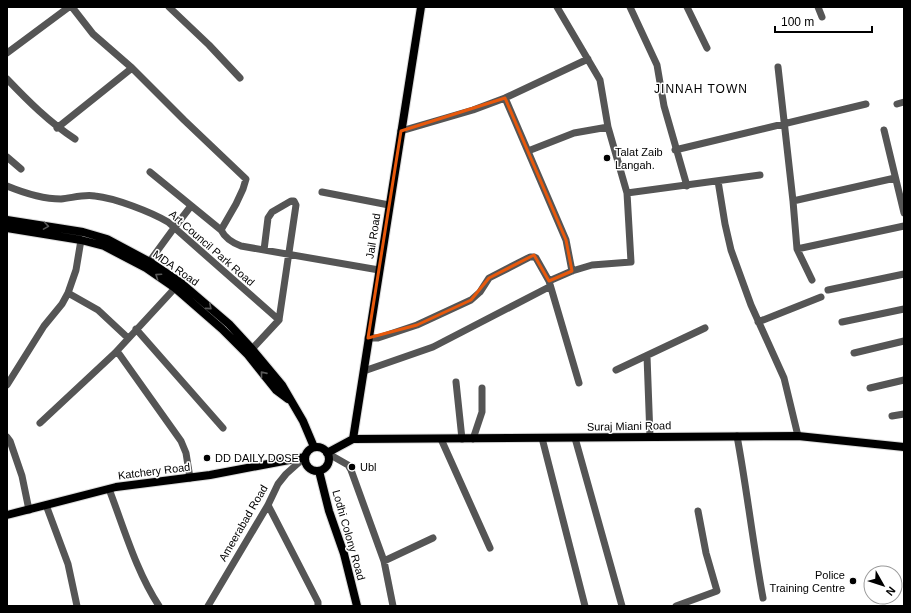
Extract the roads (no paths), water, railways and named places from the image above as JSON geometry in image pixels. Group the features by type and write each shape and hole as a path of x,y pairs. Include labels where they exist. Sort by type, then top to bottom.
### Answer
{"main road":[{"name":"Jail Road","path":"353,439 421,7"},
{"name":"MDA Road","path":"7,220 83,232 107,239 148,265 180,282 229,324 282,385 303,421 314,447"},
{"name":"MDA Road","path":"7,228 81,240 104,246 148,265 222,329 248,355 276,390 290,401"},
{"name":"Suraj Miani Road","path":"353,439 798,436 904,448"},
{"path":"327,453 353,439"},
{"path":"314,447 323,448 329,457 328,463 319,471 314,471 306,464 305,457 307,452 314,447"},
{"name":"Katchery Road","path":"7,515 108,489 210,475 305,457"},
{"name":"Lodhi Colony Road","path":"319,471 329,511 344,554 357,606"}],"street":[{"path":"7,53 69,7"},
{"path":"72,7 93,34 132,68 246,179 236,204 221,230"},
{"path":"169,7 209,45 240,78"},
{"path":"364,371 433,347 572,271 592,265 632,262 627,193 608,127 600,80 557,7"},
{"path":"630,7 657,64 664,106 686,186"},
{"path":"687,7 707,48"},
{"path":"818,7 822,17"},
{"path":"401,131 473,110 505,98 588,59"},
{"path":"778,67 797,249 812,280"},
{"path":"57,128 132,68"},
{"path":"7,79 26,100 57,128 74,139"},
{"path":"505,98 566,240 572,271"},
{"path":"675,150 866,104"},
{"path":"528,151 574,133 608,127"},
{"path":"884,130 895,178 903,202 904,213"},
{"path":"7,157 21,169"},
{"path":"150,172 221,230 223,235 241,246 379,270"},
{"path":"627,193 760,176"},
{"path":"793,201 895,178"},
{"path":"718,181 731,250 758,322 784,378 798,436"},
{"name":"Art Council Park Road","path":"7,186 42,197 60,199 94,195 115,200 159,216 279,320"},
{"path":"322,192 389,205"},
{"path":"252,349 279,320 296,205 294,201 291,201 269,214 264,250"},
{"path":"148,265 191,206"},
{"path":"797,249 904,226"},
{"path":"7,385 44,326 62,304 68,293 76,270 81,240"},
{"path":"368,338 378,338 417,325 471,300 480,292 489,278 530,257 534,257 536,258 549,284 579,383"},
{"path":"828,290 904,274"},
{"path":"40,423 117,350 175,288"},
{"path":"68,293 98,310 128,338"},
{"path":"758,322 821,297"},
{"path":"842,322 904,309"},
{"path":"616,370 705,328"},
{"path":"136,329 223,428"},
{"path":"854,353 904,341"},
{"path":"117,350 181,441 186,453 190,478"},
{"path":"647,356 650,437"},
{"path":"870,388 904,380"},
{"path":"456,382 462,439"},
{"path":"473,439 482,412 482,388"},
{"path":"892,416 904,414"},
{"path":"737,436 763,598"},
{"path":"7,438 22,476 29,510"},
{"path":"542,438 585,606"},
{"path":"575,438 622,606"},
{"path":"441,439 490,548"},
{"path":"327,453 348,465 351,470 384,561 394,606"},
{"name":"Ameerabad Road","path":"208,606 268,505 278,484 286,474 305,457"},
{"path":"108,489 139,567 152,595 159,606"},
{"path":"46,505 68,564 77,606"},
{"path":"268,505 318,602 318,606"},
{"path":"676,606 717,591 706,552 698,511"},
{"path":"384,561 433,538"},
{"path":"213,598 215,606"}],"place":[{"name":"Talat Zaib Langah.","path":"607,158"},
{"name":"DD DAILY DOSE","path":"207,458"},
{"name":"Ubl","path":"352,467"},
{"name":"Police Training Centre","path":"853,581"}],"district":[{"name":"JINNAH TOWN","path":"701,89"}]}
